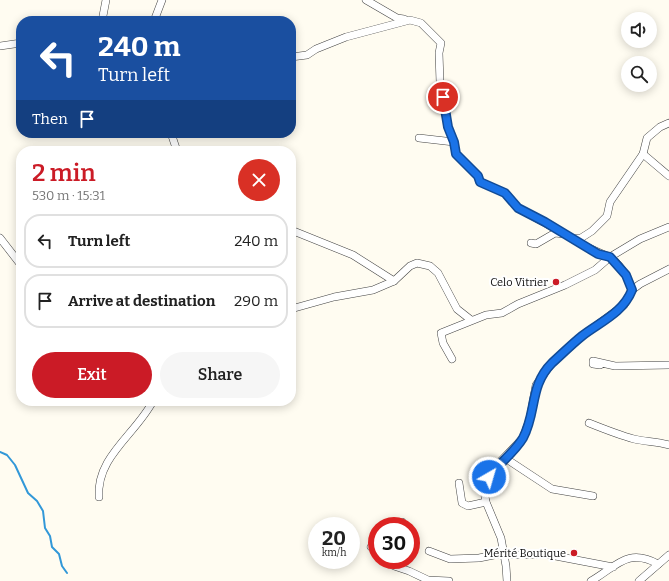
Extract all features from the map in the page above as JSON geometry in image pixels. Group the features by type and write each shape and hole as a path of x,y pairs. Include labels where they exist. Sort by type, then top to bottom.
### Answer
{"street":[{"path":"103,16 106,0"},
{"path":"156,16 162,0"},
{"path":"366,0 397,18 421,23 441,42 439,53 440,82 448,127 454,142 456,154 478,176 480,182 505,193 518,208 598,254 610,257 626,275 632,290"},
{"path":"296,56 307,55 316,49 346,37 410,20"},
{"path":"0,44 16,43"},
{"path":"572,238 581,238 592,232 607,216 610,202 644,154 647,138 660,126 669,123"},
{"path":"419,138 454,142"},
{"path":"644,154 669,176"},
{"path":"452,359 443,343 441,333 486,315 502,313 518,304 565,285 595,270 610,257 640,239 669,227"},
{"path":"296,232 353,255 394,281"},
{"path":"531,243 536,244 554,233 565,234"},
{"path":"0,238 16,259"},
{"path":"296,308 334,297 373,290 394,281 410,266 417,263 430,266 444,282 457,309 472,320"},
{"path":"500,581 507,579 504,553 501,538 486,502 484,491 488,478 497,465 523,438 530,418 536,385 552,363 582,336 624,305 632,290 640,284 669,269"},
{"path":"600,365 593,364 593,361 615,366 669,365"},
{"path":"99,497 98,486 102,471 130,430 150,406"},
{"path":"589,423 609,432 635,439 659,441 669,445"},
{"path":"505,458 552,489 593,496"},
{"path":"459,483 462,503 468,506 486,502"},
{"path":"429,551 450,559 479,558 504,553 517,555 544,554 613,567"},
{"path":"639,581 669,555"},
{"path":"591,581 626,558 643,558 658,564"},
{"path":"407,569 428,580 449,581"}],"waterway":[{"path":"0,452 7,455 15,465 28,493 37,501 43,511 45,528 50,536 52,547 59,554 62,566 67,573"}],"place":[{"name":"Celo Vitrier","path":"556,282"},
{"name":"Mérité Boutique","path":"574,553"}],"route":[{"path":"443,97 448,127 454,142 456,154 460,160 478,176 480,182 483,185 505,193 518,208 545,222 598,254 610,257 626,275 632,290 628,301 624,305 582,336 552,363 536,385 530,418 523,438 497,465 489,477"}]}
